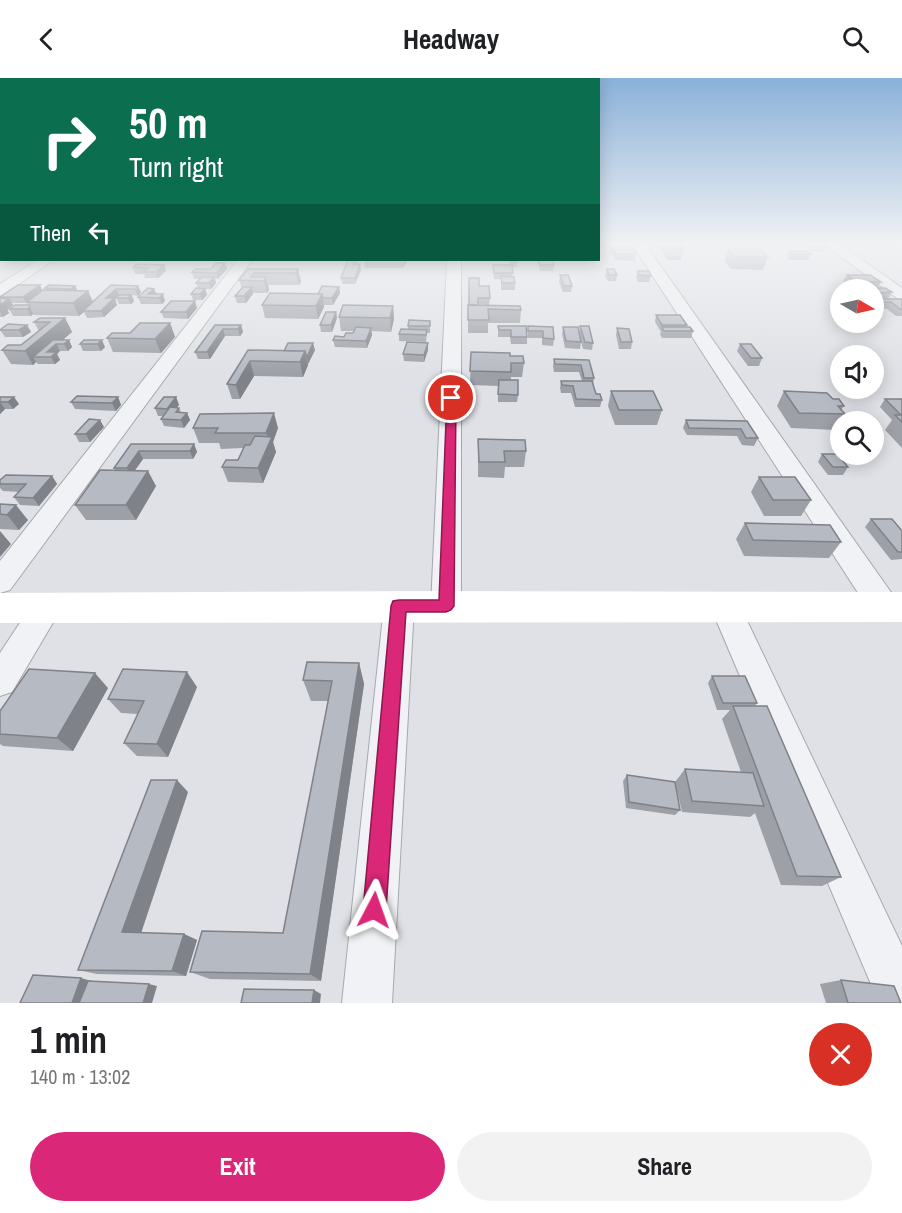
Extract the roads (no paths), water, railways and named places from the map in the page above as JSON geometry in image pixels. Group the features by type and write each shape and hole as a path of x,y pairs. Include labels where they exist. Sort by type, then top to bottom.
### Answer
{"main road":[{"path":"0,608 893,607"}],"street":[{"path":"0,582 224,287"},
{"path":"446,606 453,287"},
{"path":"668,287 893,607"},
{"path":"367,1003 399,606"},
{"path":"726,608 902,1000"},
{"path":"0,681 46,609"}]}
